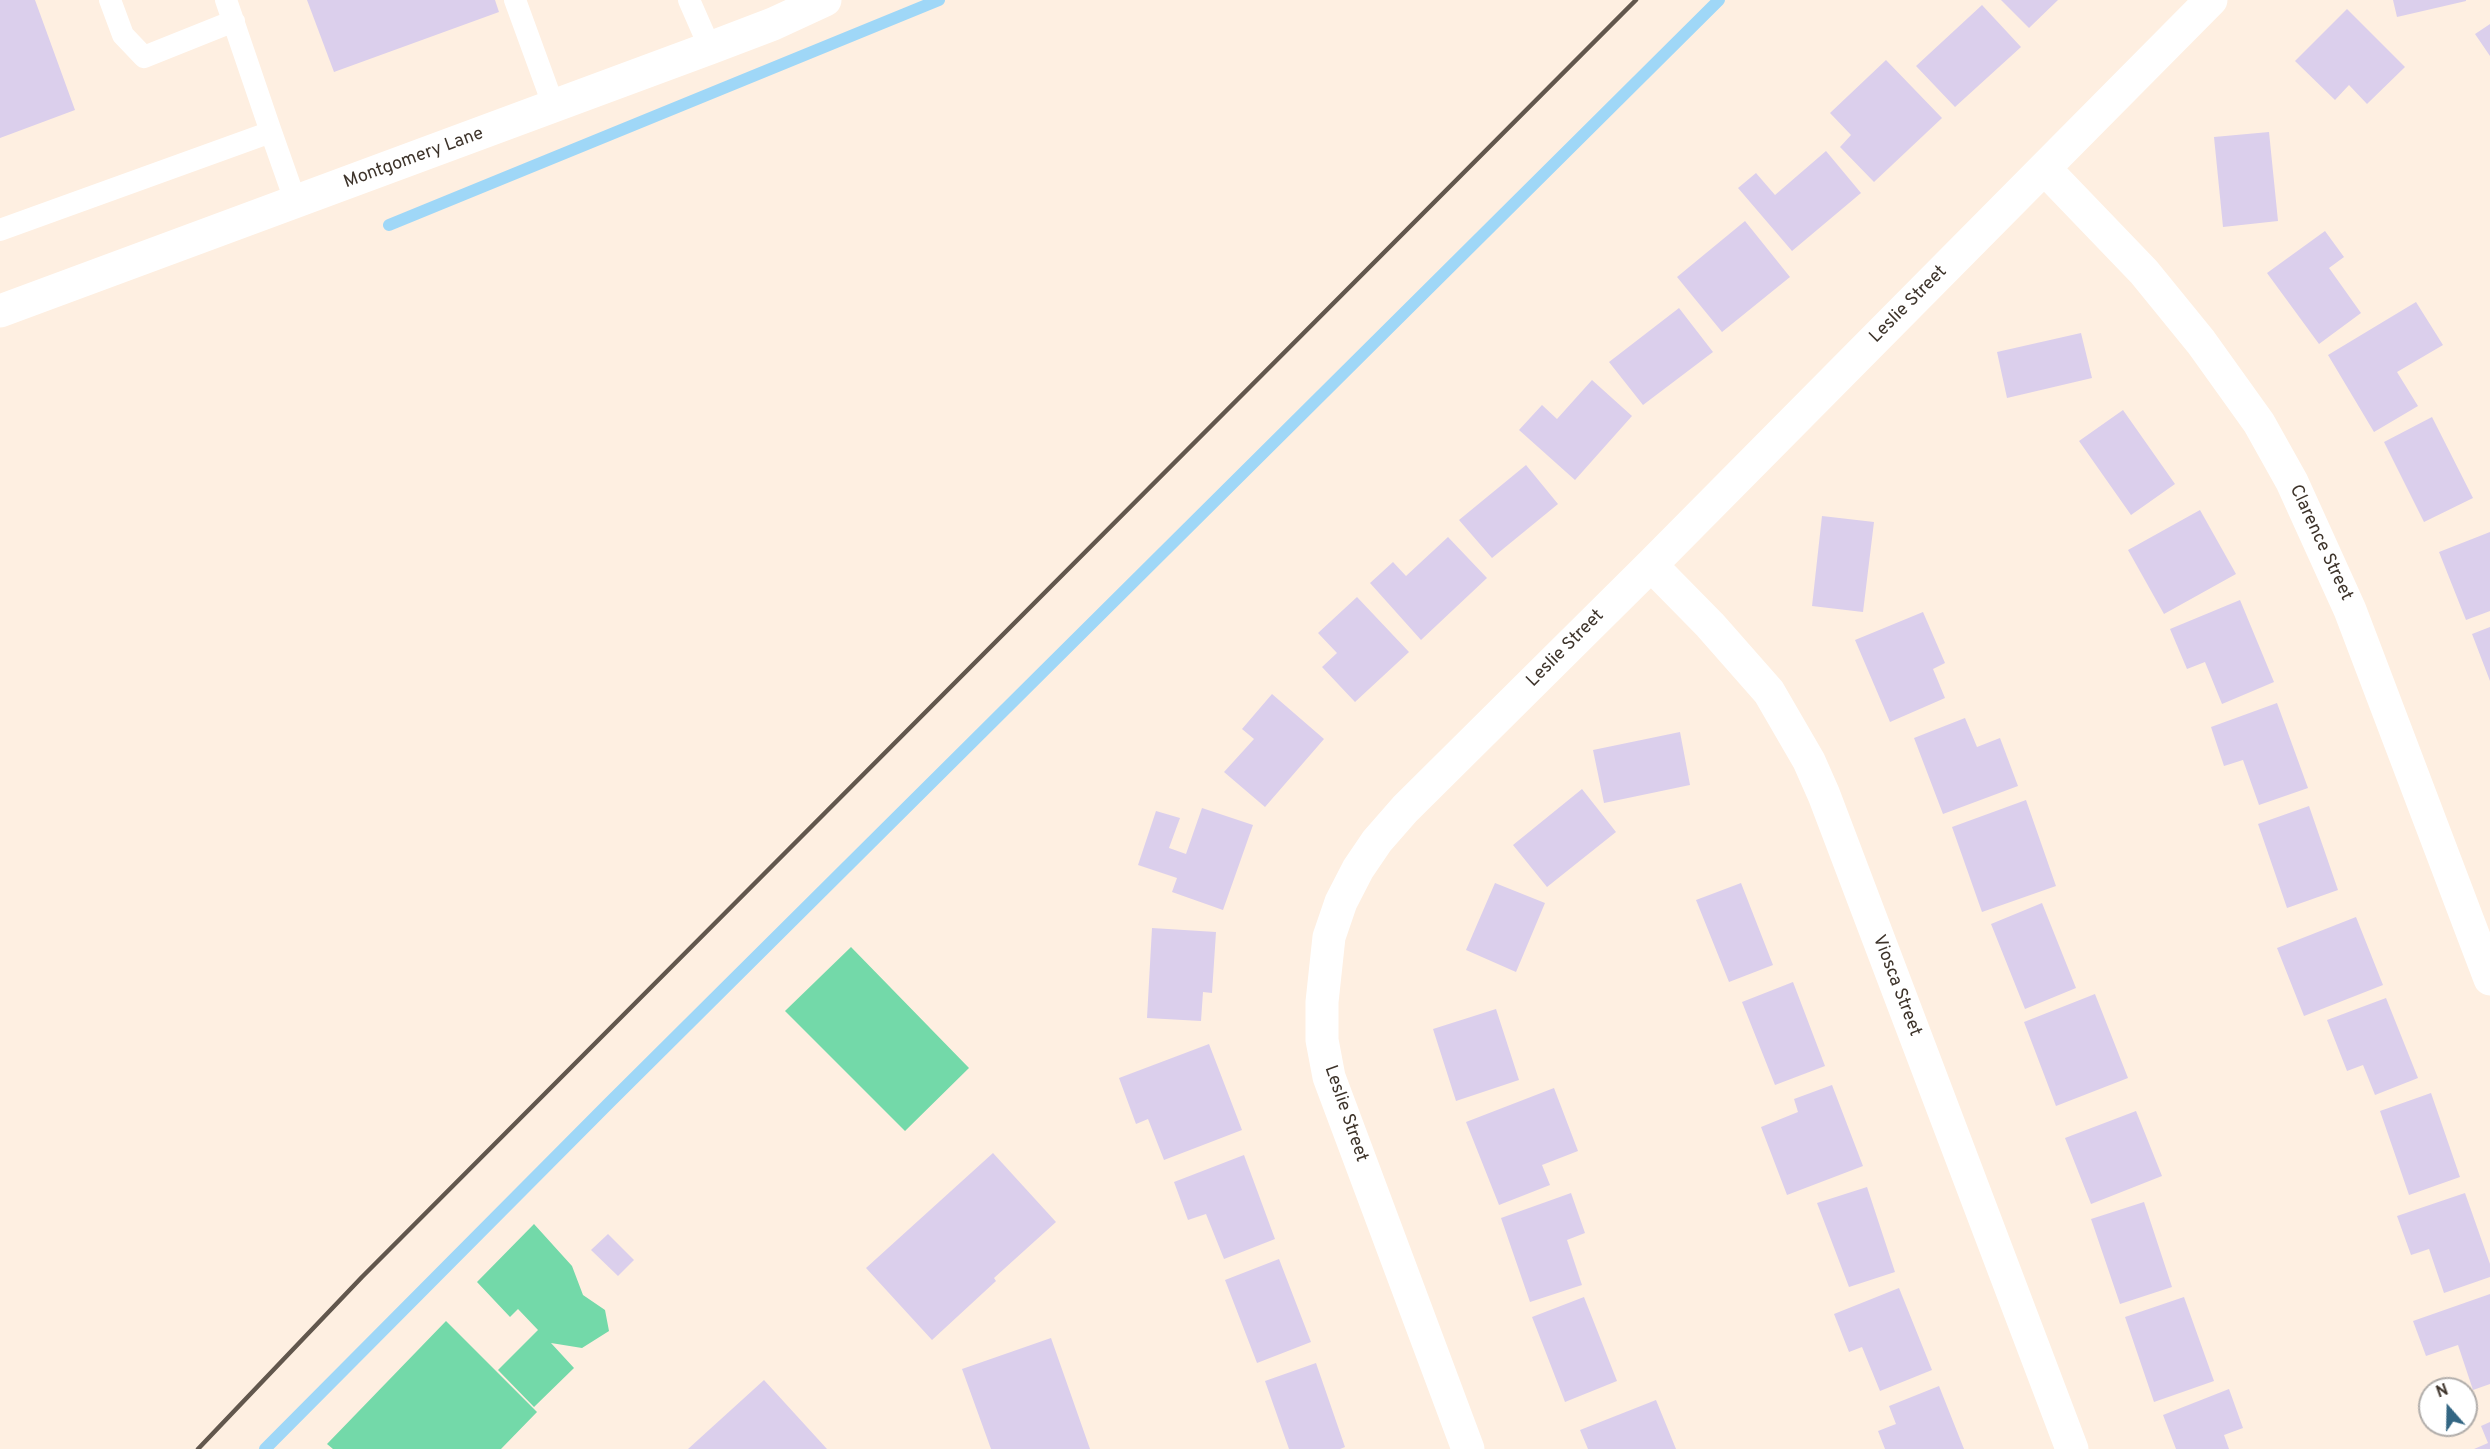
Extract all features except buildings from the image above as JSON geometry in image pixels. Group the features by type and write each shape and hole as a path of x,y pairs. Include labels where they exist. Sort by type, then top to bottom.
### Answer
{"street":[{"name":"Montgomery Lane","path":"0,311 710,48 773,24 825,0"},
{"name":"Leslie Street","path":"1468,1449 1329,1077 1322,1040 1323,992 1329,937 1341,903 1358,869 1377,841 1405,809 1651,565 2211,0"},
{"name":"Clarence Street","path":"2045,169 2144,272 2201,342 2259,423 2292,482 2350,609 2490,979"},
{"name":"Viosca Street","path":"1651,565 1710,625 1769,692 1809,761 2072,1449"}],"lane":[{"path":"110,0 123,35 144,57 230,10 296,203"},
{"path":"515,0 554,106"},
{"path":"689,0 710,48"},
{"path":"0,230 271,132"}],"green space":[{"path":"851,947 969,1068 905,1131 785,1011"},
{"path":"534,1224 572,1266 583,1295 605,1310 609,1331 582,1348 551,1343 574,1368 534,1407 498,1370 538,1330 518,1309 510,1317 477,1282"},
{"path":"446,1321 537,1412 501,1449 333,1449 327,1444"}],"waterway":[{"path":"389,225 939,0"},
{"path":"265,1449 608,1104 1719,0"}],"railway":[{"path":"198,1449 362,1277 1636,0"}]}
